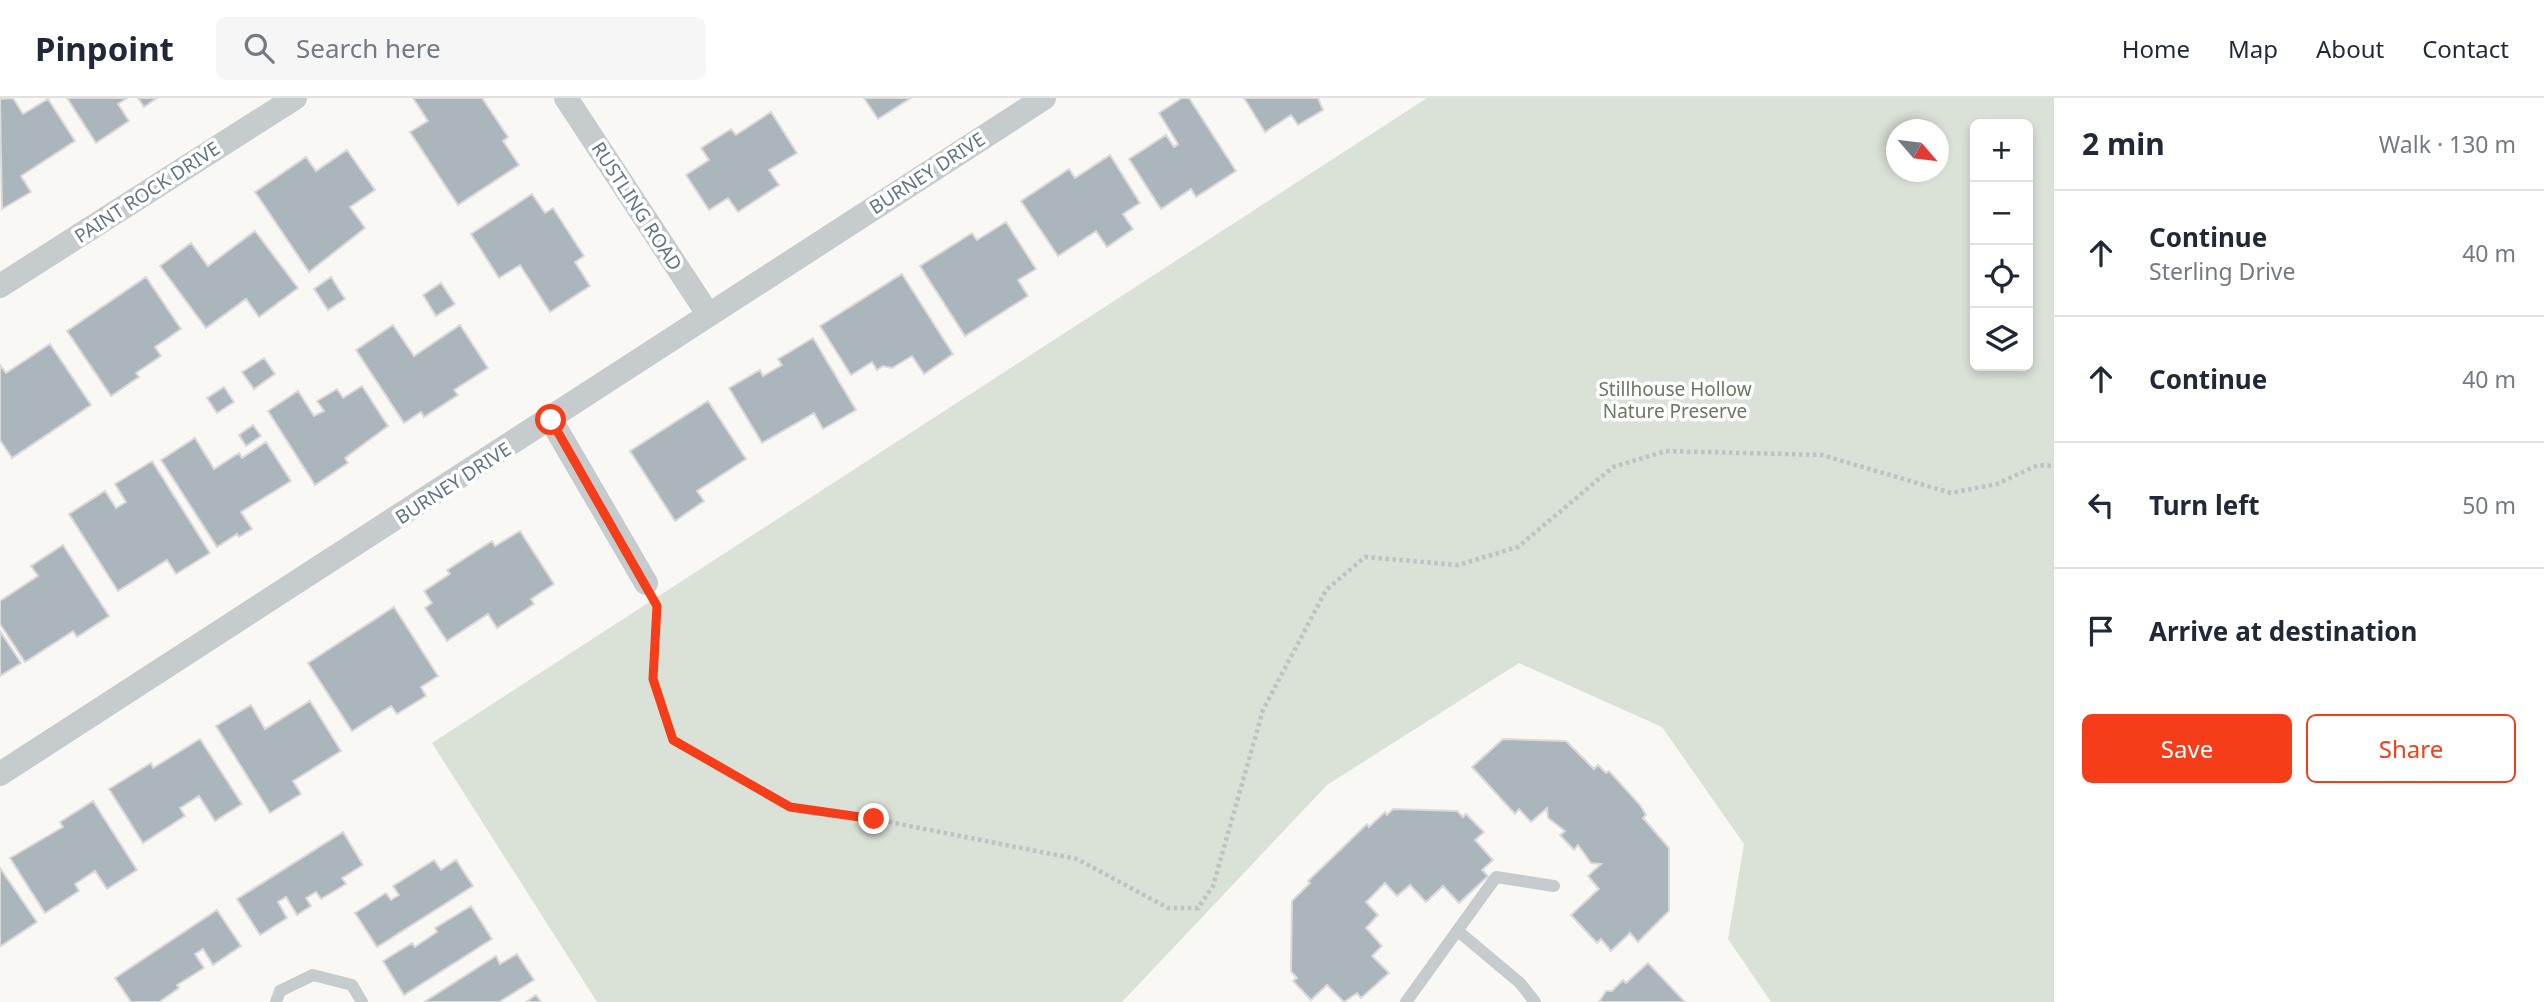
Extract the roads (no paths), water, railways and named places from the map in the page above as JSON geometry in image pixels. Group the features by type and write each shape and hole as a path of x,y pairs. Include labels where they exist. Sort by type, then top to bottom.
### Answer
{"street":[{"name":"PAINT ROCK DRIVE","path":"0,286 295,98"},
{"name":"RUSTLING ROAD","path":"566,98 708,314"},
{"name":"BURNEY DRIVE","path":"0,774 551,420 708,314 1044,98"},
{"path":"551,420 646,583"}],"lane":[{"path":"1406,1002 1496,877 1555,886"},
{"path":"1458,931 1520,983 1535,1002"},
{"path":"276,1002 280,990 313,975 352,985 362,1002"}],"park label":[{"name":"Stillhouse Hollow Nature Preserve","path":"1675,400"}]}
